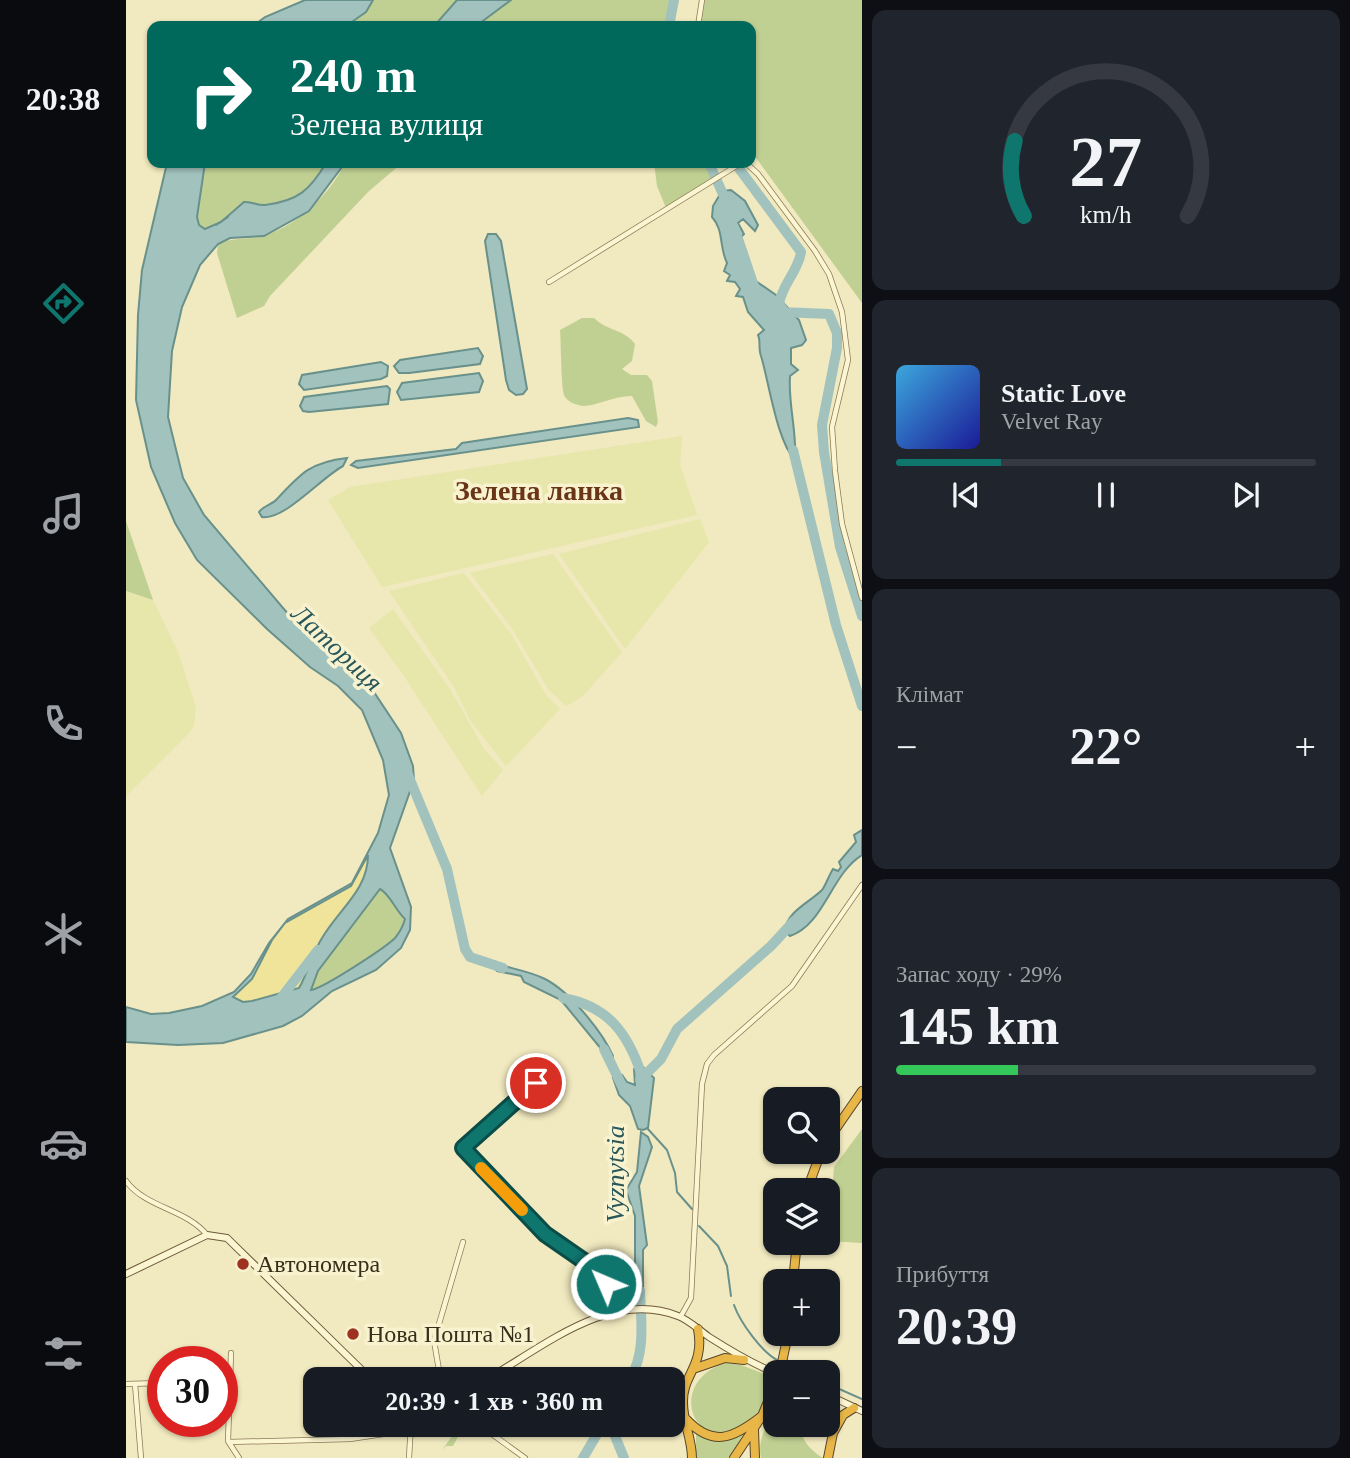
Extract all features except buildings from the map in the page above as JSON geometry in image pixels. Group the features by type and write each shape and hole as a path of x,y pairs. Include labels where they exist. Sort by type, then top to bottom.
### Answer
{"highway":[{"path":"840,1123 862,1091"},
{"path":"685,1385 696,1368 699,1356 698,1329"},
{"path":"696,1368 725,1359 744,1360"},
{"path":"840,1420 843,1415 858,1410"},
{"path":"685,1418 704,1434 721,1437 744,1429 762,1416"},
{"path":"734,1458 762,1416"},
{"path":"685,1422 692,1458"},
{"path":"754,1429 755,1458"},
{"path":"828,1458 832,1437"}],"main road":[{"path":"126,1274 207,1236 227,1238 359,1367"},
{"path":"508,1367 585,1323 623,1308 653,1308 681,1316 744,1360 763,1367"},
{"path":"840,1401 858,1410"}],"street":[{"path":"699,21 702,0"},
{"path":"549,282 735,168"},
{"path":"748,168 758,174 815,251 829,274 843,315 848,360 832,427 842,524 862,598"},
{"path":"681,1316 691,1298 702,1084 707,1064 792,986 862,885"},
{"path":"536,1083 463,1148 545,1234 594,1268 623,1308"},
{"path":"126,1181 135,1193 198,1225 207,1236"},
{"path":"439,1367 435,1341 463,1242"},
{"path":"126,1384 147,1384"},
{"path":"135,1384 141,1458"},
{"path":"229,1437 229,1442 239,1458"},
{"path":"229,1442 360,1437"},
{"path":"409,1458 410,1437"},
{"path":"496,1437 525,1458"}],"shaded area":[{"path":"682,436 680,465 697,515 382,587 328,500 350,487"},
{"path":"700,519 709,542 625,649 559,554"},
{"path":"553,554 622,652 583,696 566,706 548,689 513,630 470,573"},
{"path":"464,573 511,634 546,695 560,709 506,766 470,720 454,687 389,591"},
{"path":"126,591 153,600 178,652 196,707 194,726 188,734 126,796"},
{"path":"393,609 450,689 484,749 503,770 482,796 404,676 369,628"}],"green space":[{"path":"373,0 457,0 438,21 353,21 366,12"},
{"path":"511,0 674,0 670,21 483,21"},
{"path":"705,0 862,0 862,303 756,158 756,21 702,21"},
{"path":"204,168 323,168 309,188 286,201 265,205 244,202 221,222 205,229 199,225 197,217"},
{"path":"342,168 396,168 368,192 270,296 264,306 237,318 217,253 218,244 254,238 278,230 302,216 322,197"},
{"path":"655,168 711,168 715,176 666,208 657,186"},
{"path":"582,318 594,318 626,335 635,344 632,361 622,369 631,375 647,375 652,381 658,422 656,427 646,421 632,396 583,406 572,403 565,397 560,330"},
{"path":"126,521 153,600 126,591"},
{"path":"380,889 406,919 398,934 391,942 351,969 311,990 318,971"},
{"path":"862,1129 862,1243 840,1242 840,1178 833,1178 834,1167 840,1164 840,1159"},
{"path":"726,1363 763,1373 763,1407 757,1417 725,1433 711,1432 700,1425 693,1413 691,1399 696,1385 707,1372"},
{"path":"696,1431 719,1440 745,1434 747,1437 730,1458 696,1458"},
{"path":"763,1435 803,1437 814,1452 823,1458 761,1458"},
{"path":"451,1437 458,1437 453,1446 446,1446 442,1450"}],"sand":[{"path":"368,855 367,867 359,889 322,938 299,988 252,1001 243,1002 233,996 252,979 272,940 285,923 351,886"}],"water":[{"path":"305,0 373,0 366,12 353,21 260,21"},
{"path":"457,0 511,0 483,21 438,21"},
{"path":"166,168 204,168 197,217 199,225 205,229 221,222 244,202 265,205 286,201 302,193 322,168 341,168 309,211 264,236 230,238 218,244 200,265 182,307 172,351 168,417 183,478 204,515 289,615 362,674 401,733 413,766 414,780 390,848 411,907 410,930 401,948 376,970 332,991 302,1016 283,1026 223,1043 178,1045 126,1042 126,1007 151,1014 169,1013 202,1006 234,992 251,974 269,943 288,919 352,883 378,833 389,795 383,760 362,710 338,686 310,667 267,629 197,560 175,523 151,467 136,400 142,270","holes":["368,855 367,867 358,889 315,950 299,988 252,1001 243,1002 233,997 252,979 272,940 285,923 351,886","380,889 405,919 395,938 353,967 311,990 318,971"]},
{"path":"731,190 745,201 758,225 755,231 743,219 738,223 744,234 738,240 750,277 776,295 799,320 806,340 802,345 791,348 791,364 798,370 790,376 795,460 778,426 760,353 758,335 764,330 748,312 743,297 736,296 740,289 735,282 727,281 730,275 724,271 727,263 718,227 712,217 713,206 722,191"},
{"path":"488,234 496,234 501,241 527,389 523,394 516,395 509,390 506,380 485,241"},
{"path":"478,348 483,356 480,364 409,373 399,373 394,366 400,360"},
{"path":"381,362 388,366 387,376 381,379 304,390 299,384 302,375"},
{"path":"479,373 483,381 479,392 401,400 397,392 402,383"},
{"path":"387,386 390,389 388,404 309,412 303,411 300,406 304,397"},
{"path":"628,418 638,420 639,427 358,468 351,465 356,461 456,449 462,443"},
{"path":"347,458 343,466 292,506 271,516 262,517 259,512 308,470 324,462"},
{"path":"862,830 862,855 842,874 820,911 802,930 790,936 785,931 790,918 822,890 833,869 838,871 841,867 839,862 856,842 854,835"},
{"path":"488,961 538,976 564,993 601,1035 613,1056 611,1061 561,1000 524,982 521,976 497,971"},
{"path":"641,1065 654,1078 648,1128 643,1130 638,1129 630,1106 619,1095 613,1078 622,1075 627,1082 635,1085 634,1069"},
{"path":"641,1132 648,1137 652,1147 639,1186 647,1245 643,1250 643,1302 635,1303 635,1216 626,1190 637,1172"}],"waterway":[{"path":"670,21 674,0"},
{"path":"711,168 727,203"},
{"path":"739,168 801,252 797,266 783,290 779,304 784,311"},
{"name":"Латориця","path":"216,225 228,217"},
{"path":"734,227 754,286"},
{"path":"781,312 829,314 837,333 837,348 822,425 824,452 840,547 862,616"},
{"path":"793,450 836,625 862,706"},
{"name":"Vyznytsia","path":"408,775 447,869 465,949 470,957 503,968"},
{"path":"640,1080 661,1059 677,1029 771,946 794,921"},
{"name":"Латориця","path":"281,998 318,950"},
{"path":"563,998 592,1008 614,1024 630,1047 642,1076"},
{"name":"Vyznytsia","path":"604,1049 622,1086"},
{"path":"647,1128 667,1150 675,1173 677,1192 692,1209"},
{"path":"699,1226 718,1246 727,1266 731,1296"},
{"name":"Vyznytsia","path":"636,1367 640,1347 640,1291"},
{"path":"734,1305 752,1336 777,1360"},
{"path":"840,1389 862,1399"},
{"path":"583,1458 595,1437"},
{"name":"Vyznytsia","path":"615,1437 624,1458"}],"slow traffic":[{"path":"481,1168 522,1210"}],"place":[{"name":"Автономера","path":"243,1264"},
{"name":"Нова Пошта №1","path":"353,1334"}],"district":[{"name":"Зелена ланка","path":"539,490"}],"route":[{"path":"536,1083 463,1148 545,1234 594,1268 606,1284"}]}
